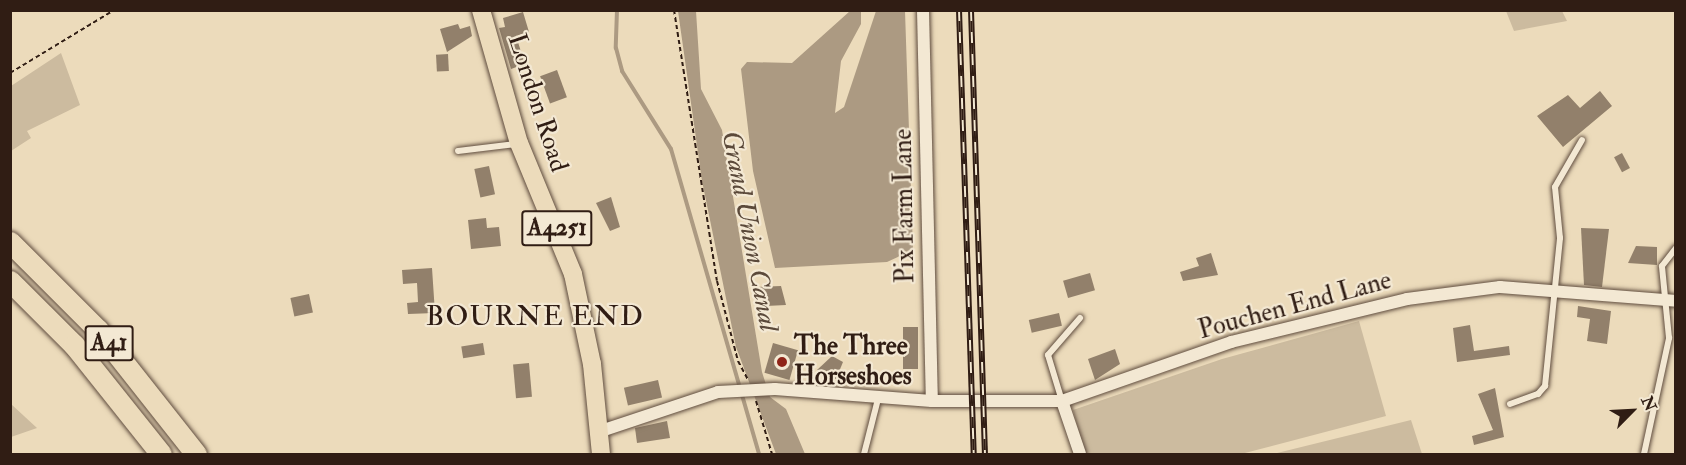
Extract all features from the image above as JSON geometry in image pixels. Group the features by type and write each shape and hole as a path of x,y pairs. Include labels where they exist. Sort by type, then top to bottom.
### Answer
{"highway":[{"name":"A41","path":"10,242 98,330 196,454"},
{"name":"A41","path":"10,281 74,345 162,454"}],"main road":[{"name":"London Road","path":"481,10 519,143 573,274 601,431 601,454"}],"street":[{"name":"Pix Farm Lane","path":"923,10 932,401"},
{"name":"Pouchen End Lane","path":"601,431 689,398 729,392 775,389 878,399 1062,401 1231,342 1407,299 1500,287 1669,301"},
{"path":"1062,401 1080,454"}],"lane":[{"path":"1510,404 1538,394 1545,386 1557,292 1556,187 1582,140"},
{"path":"458,152 519,143"},
{"path":"1644,454 1669,338 1669,301 1662,266 1676,248"},
{"path":"1062,401 1048,355 1080,318"},
{"path":"864,454 878,399"}],"path":[{"path":"10,73 114,10"},
{"path":"674,10 717,281 738,362 772,454"}],"shaded area":[{"path":"678,11 696,11 701,89 722,130 762,372 770,397 786,409 805,454 776,454 736,347 702,181"},
{"path":"850,11 861,11 861,24 841,61 835,113 844,107 876,11 905,11 913,250 887,262 775,268 753,171 741,69 747,62 792,63"},
{"path":"1506,11 1562,11 1567,21 1514,31"},
{"path":"61,53 80,105 27,131 31,138 11,151 11,86"},
{"path":"1359,321 1386,416 1241,454 1085,454 1073,410 1222,359"},
{"path":"11,404 37,428 11,437"},
{"path":"1411,420 1422,454 1273,454"}],"building":[{"path":"523,12 529,32 516,36 525,64 511,69 499,28 505,27 503,18"},
{"path":"458,24 460,29 470,26 472,36 447,52 440,29"},
{"path":"448,54 449,71 437,72 436,55"},
{"path":"557,70 567,97 550,103 540,76"},
{"path":"1600,91 1612,106 1563,147 1537,116 1568,95 1580,108"},
{"path":"1622,153 1630,168 1622,172 1614,157"},
{"path":"489,166 495,194 480,197 474,169"},
{"path":"611,197 620,227 610,231 596,203"},
{"path":"486,218 487,228 499,227 501,246 471,249 468,220"},
{"path":"1581,228 1609,229 1602,287 1584,285"},
{"path":"1636,246 1657,247 1657,265 1628,263"},
{"path":"1211,253 1218,275 1183,281 1180,272 1199,266 1196,258"},
{"path":"432,268 435,313 408,314 407,303 418,302 417,283 403,284 402,270"},
{"path":"1090,273 1095,290 1068,298 1063,281"},
{"path":"781,286 786,305 766,306 766,296 754,296 754,287"},
{"path":"309,294 313,313 294,317 290,298"},
{"path":"1578,306 1611,311 1607,344 1587,341 1590,319 1577,317"},
{"path":"1059,313 1062,326 1032,333 1029,320"},
{"path":"1470,325 1474,351 1509,346 1510,355 1457,362 1453,328"},
{"path":"903,327 918,327 918,369 903,369"},
{"path":"483,343 485,355 463,358 461,346"},
{"name":"The Three Horseshoes","path":"773,343 798,350 789,380 764,373"},
{"path":"1115,349 1120,364 1095,380 1088,359"},
{"path":"832,356 843,362 836,379 817,370"},
{"path":"529,363 532,397 516,398 513,364"},
{"path":"658,380 662,398 628,405 624,388"},
{"path":"1495,388 1504,437 1474,445 1472,436 1493,430 1478,394"},
{"path":"667,421 670,438 637,443 635,428"}],"waterway":[{"path":"617,10 616,48 622,71 671,149 759,454"}],"railway":[{"path":"959,10 974,454"},
{"path":"971,10 985,454"}],"place":[{"name":"The Three Horseshoes","path":"782,362"}],"district":[{"name":"BOURNE END","path":"535,317"}],"water label":[{"name":"Grand Union Canal","path":"750,231"}]}
